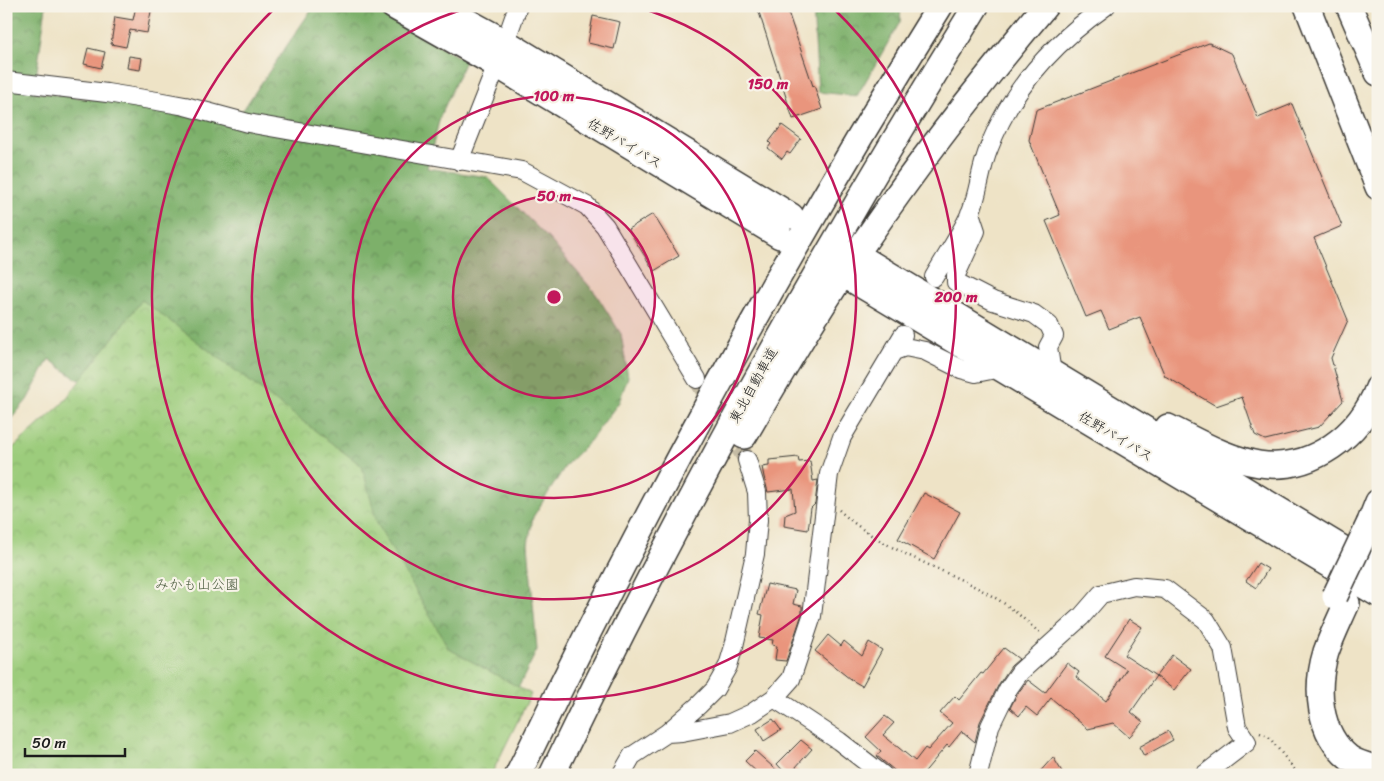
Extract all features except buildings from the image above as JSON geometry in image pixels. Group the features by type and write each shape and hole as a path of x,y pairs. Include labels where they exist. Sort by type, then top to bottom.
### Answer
{"highway":[{"name":"佐野バイパス","path":"393,6 501,54"},
{"name":"佐野バイパス","path":"439,6 501,54 785,226"},
{"path":"518,775 606,597 709,402 822,201 940,6"},
{"name":"東北自動車道","path":"552,775 668,542 787,324 924,90 976,6"},
{"path":"606,665 682,549 735,451 803,335 855,255 927,154 1045,6"},
{"path":"1349,6 1378,73"},
{"path":"1306,9 1378,187"},
{"name":"佐野バイパス","path":"1378,570 1052,373 859,270 1002,368 1378,594"},
{"path":"1080,390 1132,409 1226,455 1273,466 1309,459 1336,444 1355,426 1378,388"},
{"path":"1135,448 1187,492 1378,608"},
{"path":"1375,521 1341,599 1321,674 1321,708 1325,723 1339,748 1350,758 1363,765 1378,769"},
{"path":"1341,599 1320,630 1311,655 1306,687 1306,709 1310,727 1318,745 1329,760 1341,772 1347,775"}],"street":[{"path":"459,161 518,6"},
{"path":"934,277 970,213 988,149 1007,108 1025,82 1044,60 1081,24 1106,6"},
{"path":"6,81 107,93 185,106 248,123 522,171 587,206 605,226 697,379"},
{"path":"970,213 976,231 956,275 956,282 993,301 1034,314 1049,325 1054,336 1048,347 1052,373"},
{"path":"667,733 730,723 752,713 774,698 791,679 812,616 829,474 842,437 903,334"},
{"path":"894,351 904,347 925,352 961,369 976,373 1002,368"},
{"path":"621,775 632,756 667,733 715,689 728,666 755,554 758,520 757,492 747,460"},
{"path":"978,775 990,726 1008,689 1020,672 1082,617 1102,594 1134,586 1165,589 1206,620 1223,648 1237,727 1246,742 1204,775"},
{"path":"774,698 884,775"}],"path":[{"path":"826,497 851,522 888,546 1005,604 1053,643"},
{"path":"1246,742 1260,733 1268,736 1299,775"}],"green space":[{"path":"6,6 46,6 34,92 238,117 314,6 372,6 465,61 440,117 427,168 487,177 550,240 596,294 621,334 628,377 619,402 590,441 566,465 533,517 528,544 537,650 475,775 111,392 75,378 49,359 27,400 6,425"},
{"path":"813,6 901,6 900,22 857,96 818,92"},
{"name":"みかも山公園","path":"142,300 362,466 377,523 449,649 531,694 491,775 6,775 6,454 62,404"}],"tunnel":[{"path":"780,236 842,273"},
{"path":"697,379 747,460"}]}
